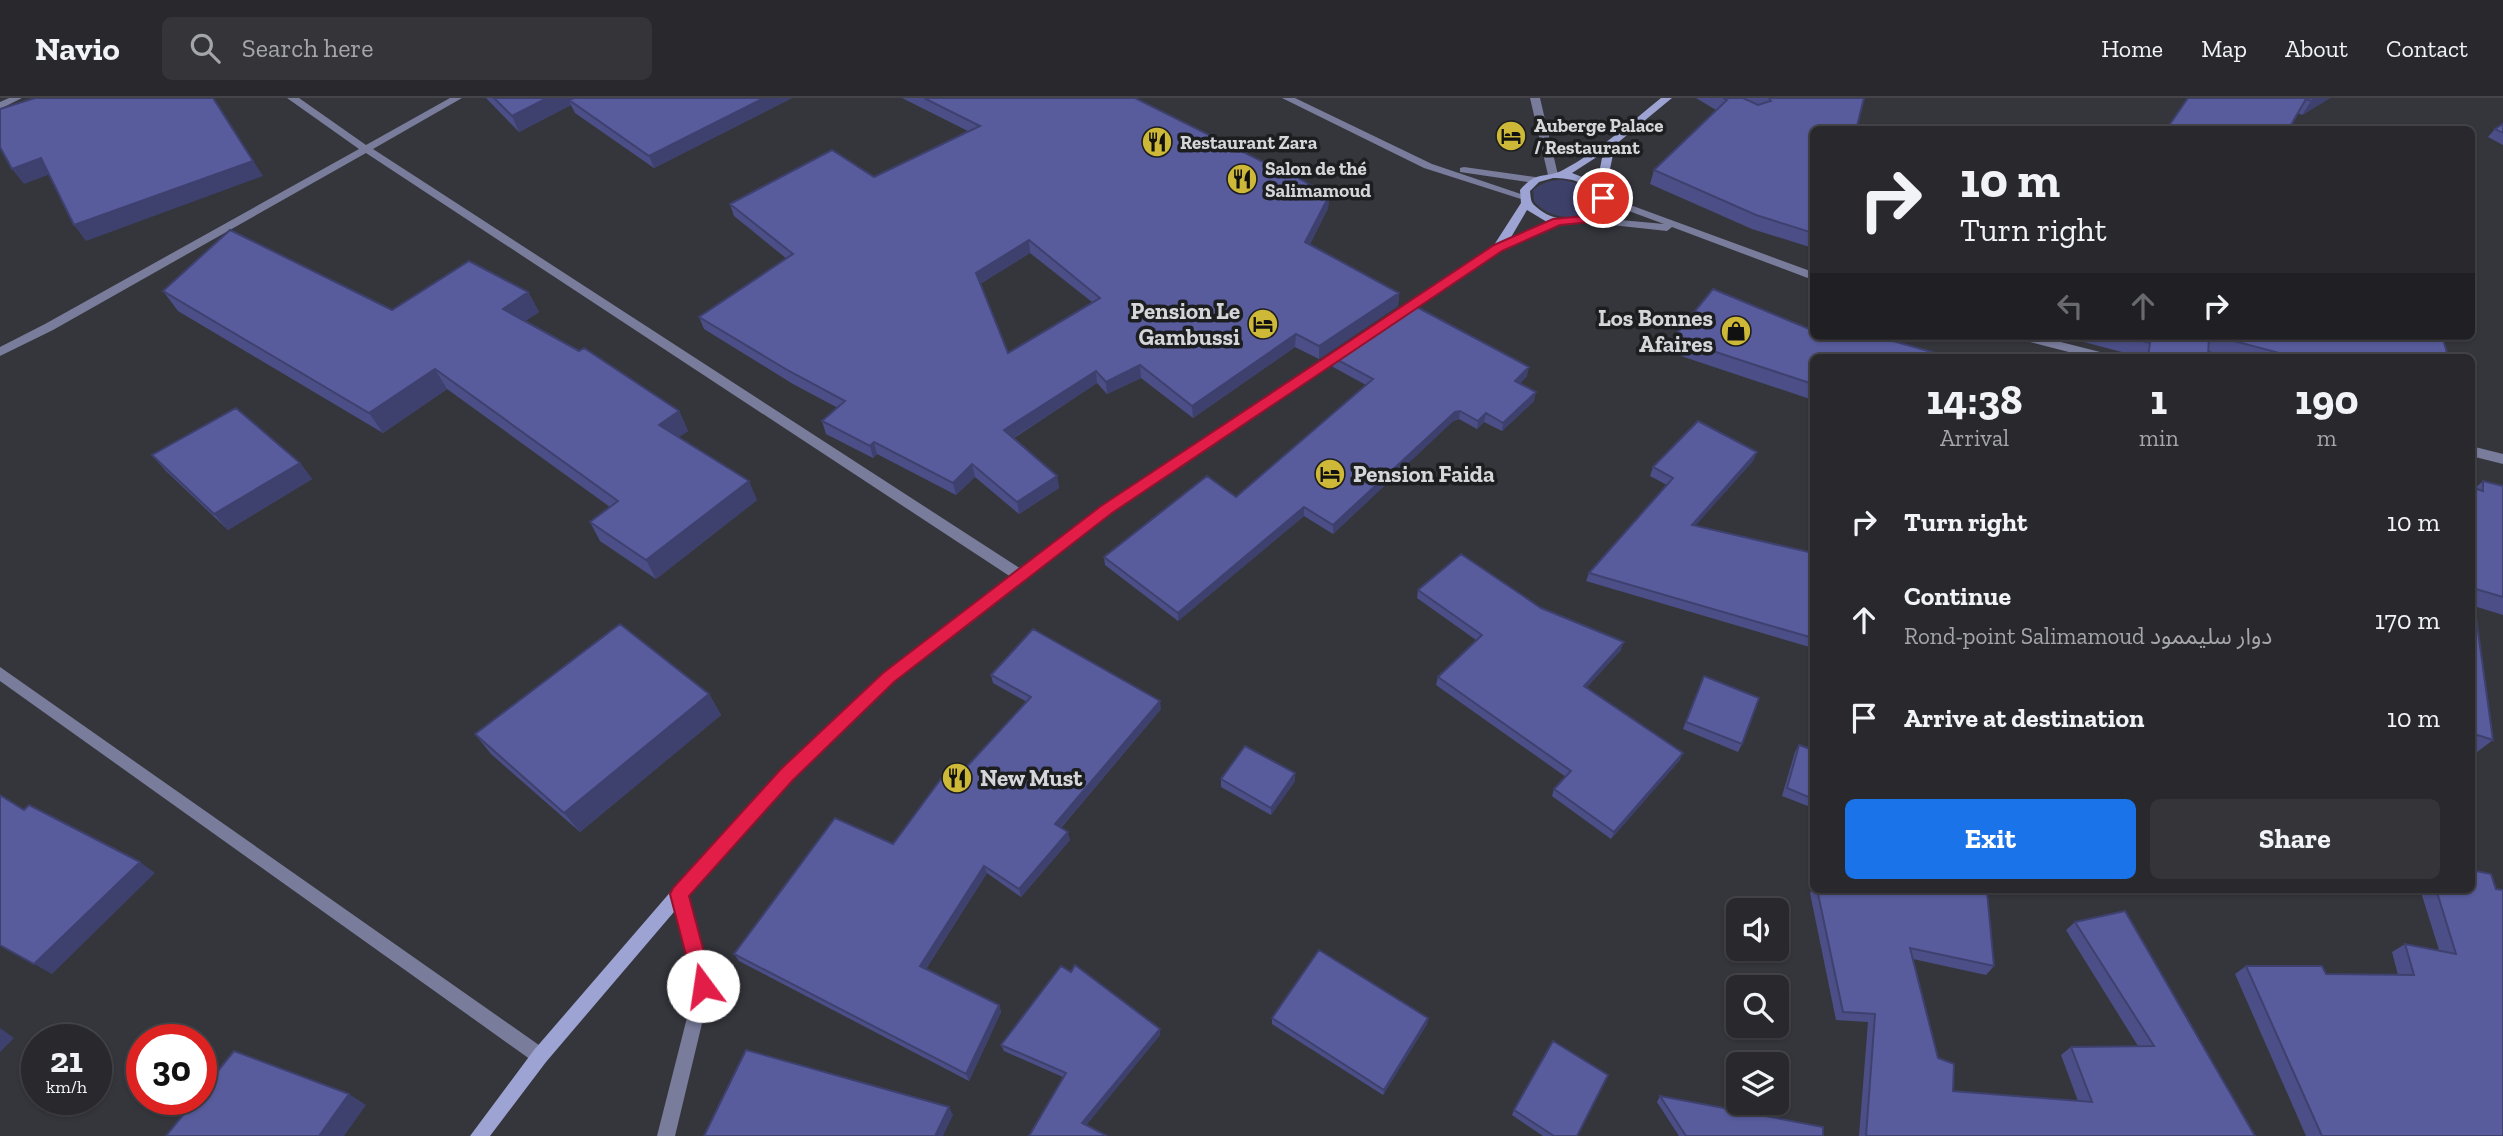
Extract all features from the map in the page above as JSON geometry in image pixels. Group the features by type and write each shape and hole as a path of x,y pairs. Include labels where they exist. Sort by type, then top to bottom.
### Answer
{"main road":[{"path":"1498,248 1525,200 1525,190 1535,180 1557,175 1610,144 1667,98"},
{"path":"479,1136 540,1056 679,894 787,775 888,678 1107,509 1498,248 1558,222 1588,220 1601,211 1610,144"},
{"path":"1557,175 1585,180 1602,195"},
{"path":"1525,200 1538,215 1558,222"}],"street":[{"path":"0,106 17,98"},
{"path":"292,98 1019,575"},
{"path":"0,352 457,98"},
{"path":"1287,98 1427,166 1525,200"},
{"path":"1535,98 1557,175"},
{"path":"1427,166 1535,180"},
{"path":"1602,195 1810,275"},
{"path":"1588,220 1686,229"},
{"path":"2038,340 2092,354"},
{"path":"2475,452 2503,459"},
{"path":"0,673 540,1056"},
{"path":"666,1136 703,986 679,894"}],"shaded area":[{"path":"1563,180 1578,184 1590,193 1594,202 1582,214 1574,217 1556,215 1547,212 1534,201 1533,190 1537,187 1547,182"}],"building":[{"path":"35,98 213,98 253,161 74,225 41,158 12,169 0,147 0,109"},
{"path":"494,98 547,98 512,116"},
{"path":"764,98 649,156 569,100"},
{"path":"924,98 1135,98 1279,170 1281,168 1329,196 1305,242 1399,293 1319,346 1296,334 1192,406 1140,365 1106,382 1096,371 1004,430 1057,476 1017,502 972,464 953,483 874,442 870,446 822,421 845,401 699,317 793,254 730,204 832,150 874,177 980,126","holes":["1029,240 1100,298 1008,353 976,273"]},
{"path":"1723,98 1743,98 1758,105 1771,101 1769,98 1864,98 1857,126 1810,126 1810,232 1756,215 1654,170 1727,100"},
{"path":"2188,98 2316,98 2311,101 2306,99 2290,126 2169,126"},
{"path":"2503,124 2503,133 2495,129"},
{"path":"230,230 392,310 469,261 528,292 503,309 579,351 584,348 679,411 659,425 749,481 646,560 590,522 618,501 435,369 369,413 163,291"},
{"path":"1713,289 1809,329 1810,327 1810,340 1890,340 1938,354 1810,354 1810,383 1673,338"},
{"path":"1413,305 1529,367 1515,381 1536,392 1503,423 1486,413 1478,421 1460,411 1455,412 1333,525 1304,507 1178,613 1104,557 1207,476 1236,497 1373,379 1334,358"},
{"path":"2139,340 2209,340 2208,354 2148,354 2150,343"},
{"path":"2230,340 2443,340 2447,353 2450,354 2284,354"},
{"path":"236,408 300,463 214,514 152,455"},
{"path":"1698,421 1757,452 1692,525 1810,552 1810,637 1589,573 1673,478 1653,467"},
{"path":"2483,481 2503,486 2503,597 2475,589 2475,488 2483,491"},
{"path":"1461,554 1541,608 1624,642 1584,686 1683,753 1614,832 1554,789 1571,771 1438,677 1482,635 1418,590"},
{"path":"2475,610 2493,740 2475,734"},
{"path":"620,624 709,694 564,813 475,734"},
{"path":"1033,629 1160,701 1055,824 1068,832 1019,889 984,866 920,966 999,1005 966,1074 734,954 835,818 893,844 949,768 961,773 1031,697 991,675"},
{"path":"1704,676 1759,698 1742,744 1686,722"},
{"path":"1799,745 1810,749 1810,798 1787,788"},
{"path":"1245,746 1295,773 1271,808 1221,779"},
{"path":"0,795 24,810 29,805 140,862 34,964 0,945"},
{"path":"2475,871 2491,874 2496,889 2503,890 2503,1136 2322,1136 2246,966 2322,966 2326,974 2414,975 2405,944 2456,954 2437,893 2475,893"},
{"path":"1818,893 1987,893 1994,966 1910,948 1938,1058 1954,1064 1953,1091 2092,1102 2071,1047 2154,1046 2075,922 2125,911 2255,1136 1866,1136 1875,1014 1843,1012"},
{"path":"1319,950 1428,1018 1384,1090 1272,1018"},
{"path":"1075,965 1160,1029 1082,1123 1107,1136 1029,1136 1066,1073 1001,1045 1061,966 1071,972"},
{"path":"1553,1041 1608,1075 1577,1136 1554,1136 1514,1110"},
{"path":"746,1050 949,1107 935,1136 704,1136"},
{"path":"234,1051 349,1094 319,1136 166,1136 183,1115 217,1115 217,1072"},
{"path":"1660,1096 1726,1109 1726,1115 1760,1115 1823,1127 1823,1136 1686,1136"}],"place":[{"name":"Auberge Palace / Restaurant","path":"1511,136"},
{"name":"Restaurant Zara","path":"1157,142"},
{"name":"Salon de thé Salimamoud","path":"1242,179"},
{"name":"Pension Le Gambussi","path":"1263,324"},
{"name":"Los Bonnes Afaires","path":"1736,331"},
{"name":"Pension Faida","path":"1330,474"},
{"name":"New Must","path":"957,778"}],"route":[{"path":"703,986 679,894 787,775 888,678 1107,509 1498,248 1558,222 1588,220 1601,211 1603,198"}]}
